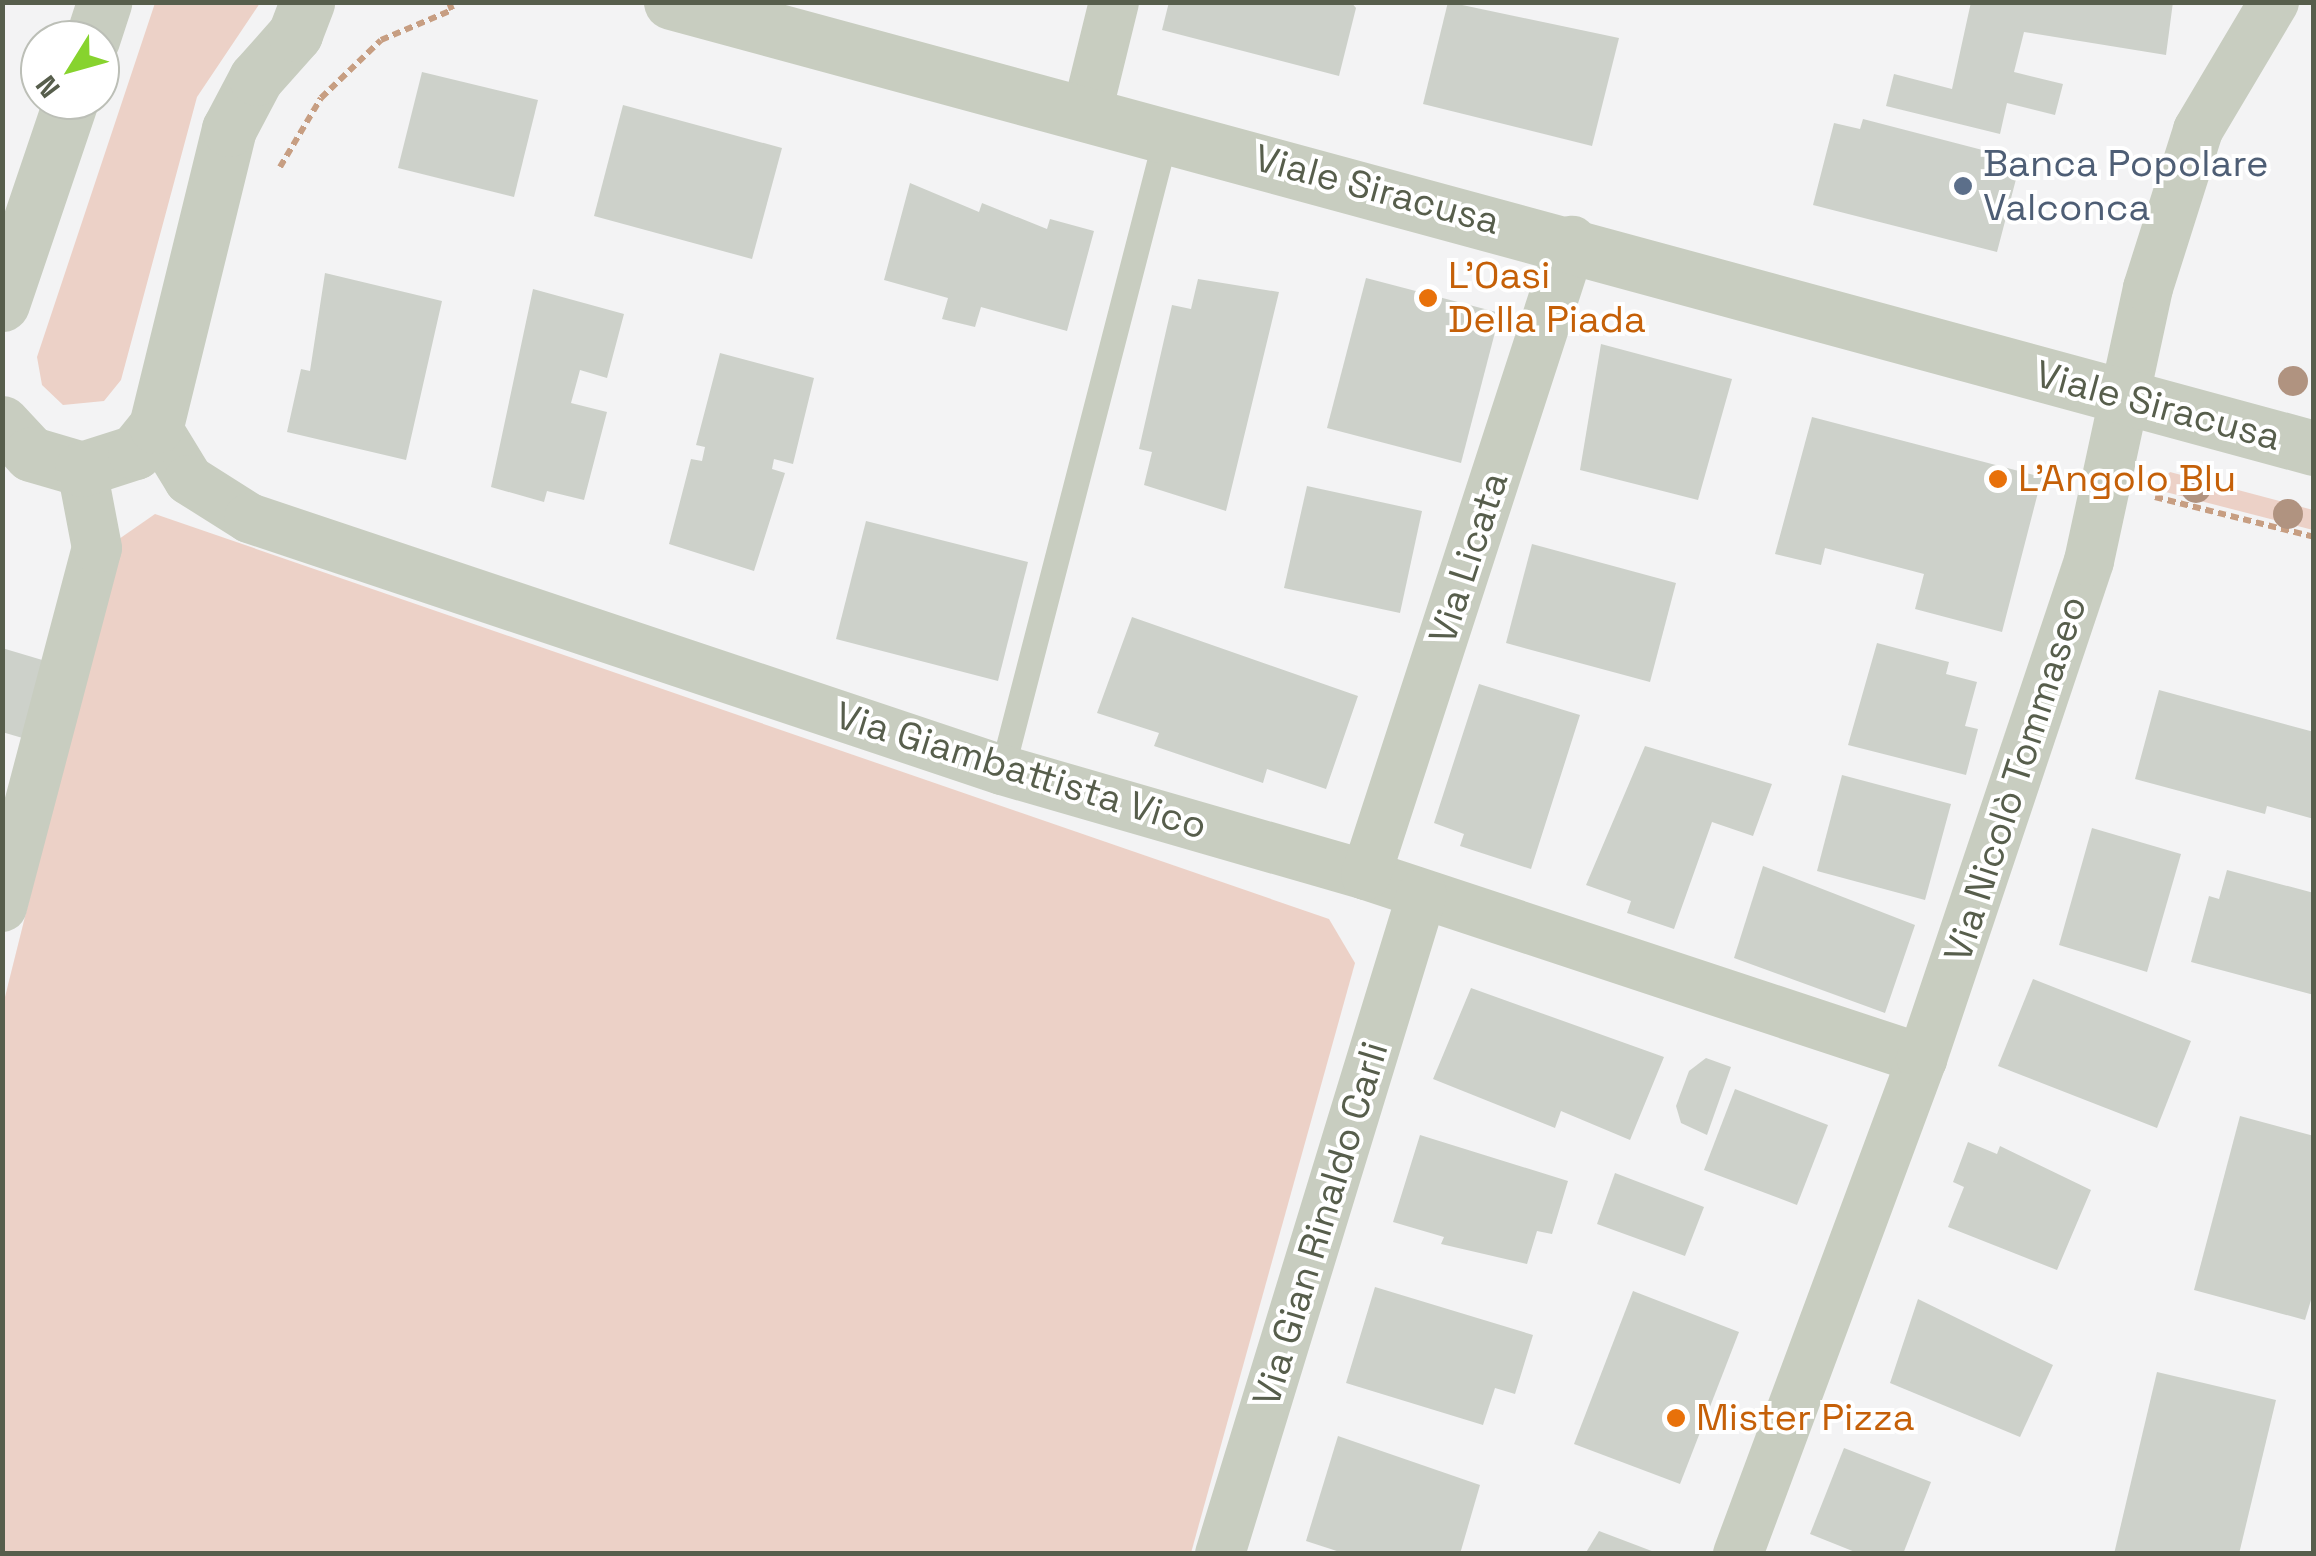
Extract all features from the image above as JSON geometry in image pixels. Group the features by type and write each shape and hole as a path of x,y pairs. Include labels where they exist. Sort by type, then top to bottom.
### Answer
{"street":[{"name":"Viale Siracusa","path":"670,2 1572,241 2121,398 2314,448"},
{"path":"1086,112 1114,2"},
{"name":"Via Nicolò Tommaseo","path":"1738,1554 1922,1059 2089,560 2121,398 2198,130 2274,2"},
{"path":"12,442 82,469 135,452 156,426 228,129 256,78 311,13"},
{"path":"6,284 64,120"},
{"name":"Via Licata","path":"1366,875 1572,241"},
{"name":"Via Giambattista Vico","path":"156,426 189,480 249,518 1002,770 1366,875 1922,1059"},
{"path":"2,907 97,548 82,469"},
{"name":"Via Gian Rinaldo Carli","path":"1220,1554 1422,894"}],"lane":[{"path":"1002,770 1166,134"}],"path":[{"path":"276,182 321,98 381,40 452,10 449,2"},
{"path":"2143,494 2314,537"}],"shaded area":[{"path":"155,3 260,3 197,97 121,380 104,401 63,405 42,385 37,357 116,120 120,120 120,108"},
{"path":"2170,472 2313,510 2313,530 2154,489"},
{"path":"155,514 1329,919 1355,963 1191,1553 3,1554 3,1005 119,539"}],"building":[{"path":"1169,2 1351,2 1356,8 1339,76 1162,30"},
{"path":"1448,2 1619,38 1592,146 1423,104"},
{"path":"1971,2 2173,2 2166,55 2024,32 2014,72 2063,84 2055,115 2007,103 2000,134 1886,106 1894,74 1952,89"},
{"path":"422,72 538,100 514,197 398,168"},
{"path":"623,105 782,148 752,259 594,216"},
{"path":"1863,119 2021,160 1997,252 1813,205 1834,123 1860,129"},
{"path":"910,183 979,212 982,203 1047,229 1050,219 1094,231 1067,331 981,307 975,327 942,319 948,298 884,280"},
{"path":"325,273 442,301 406,460 287,432 301,369 310,371"},
{"path":"1366,278 1500,313 1461,463 1327,428"},
{"path":"1198,279 1279,292 1226,511 1144,485 1152,452 1139,449 1172,305 1191,309"},
{"path":"533,289 624,314 607,378 580,370 571,403 607,412 584,500 547,491 544,502 491,487"},
{"path":"1601,344 1732,379 1698,500 1580,470"},
{"path":"720,353 814,378 793,464 774,459 772,469 785,473 754,571 669,544 691,459 702,461 705,447 696,445"},
{"path":"1812,417 2042,477 2002,632 1915,609 1924,574 1825,548 1821,565 1775,554"},
{"path":"1307,486 1422,511 1400,613 1284,588"},
{"path":"866,521 1028,562 998,681 836,639"},
{"path":"1532,544 1676,583 1650,682 1506,643"},
{"path":"1132,617 1358,696 1326,789 1267,769 1263,783 1154,746 1159,733 1097,713"},
{"path":"1877,643 1949,662 1946,674 1977,682 1965,726 1978,729 1966,775 1848,745"},
{"path":"2,648 49,662 26,739 2,732"},
{"path":"1479,684 1580,715 1531,869 1460,846 1464,834 1434,823"},
{"path":"2159,690 2314,732 2314,819 2267,806 2265,814 2135,779"},
{"path":"1645,746 1772,784 1753,836 1712,822 1674,929 1627,913 1631,901 1586,885"},
{"path":"1842,775 1951,804 1925,900 1817,871"},
{"path":"2092,828 2181,854 2147,972 2059,945"},
{"path":"1763,866 1915,925 1885,1013 1734,958"},
{"path":"2227,870 2314,893 2314,995 2191,962 2209,896 2219,899"},
{"path":"2033,979 2191,1041 2157,1128 1998,1066"},
{"path":"1471,988 1664,1057 1630,1140 1561,1111 1555,1128 1433,1079"},
{"path":"1706,1058 1731,1067 1707,1135 1681,1123 1676,1106 1689,1071"},
{"path":"1735,1089 1828,1125 1797,1205 1704,1170"},
{"path":"2240,1116 2314,1136 2314,1290 2305,1320 2194,1290"},
{"path":"1420,1135 1568,1181 1552,1234 1537,1231 1527,1264 1441,1244 1444,1237 1393,1222"},
{"path":"1968,1142 1997,1154 2000,1146 2091,1190 2057,1270 1948,1227 1964,1187 1953,1182"},
{"path":"1615,1173 1704,1207 1685,1256 1597,1224"},
{"path":"1375,1287 1533,1335 1515,1394 1495,1388 1483,1425 1346,1383"},
{"path":"1633,1291 1739,1332 1680,1484 1574,1444"},
{"path":"1918,1299 2053,1365 2020,1437 1890,1383"},
{"path":"2157,1372 2276,1400 2239,1554 2114,1554"},
{"path":"1338,1436 1480,1485 1460,1554 1346,1554 1306,1541"},
{"path":"1844,1448 1931,1482 1903,1554 1860,1554 1810,1534"},
{"path":"1599,1531 1657,1553 1657,1554 1585,1554"}],"place":[{"name":"Banca Popolare Valconca","path":"1963,186"},
{"name":"L'Oasi Della Piada","path":"1428,298"},
{"name":"L'Angolo Blu","path":"1998,479"},
{"name":"Mister Pizza","path":"1676,1418"}]}
